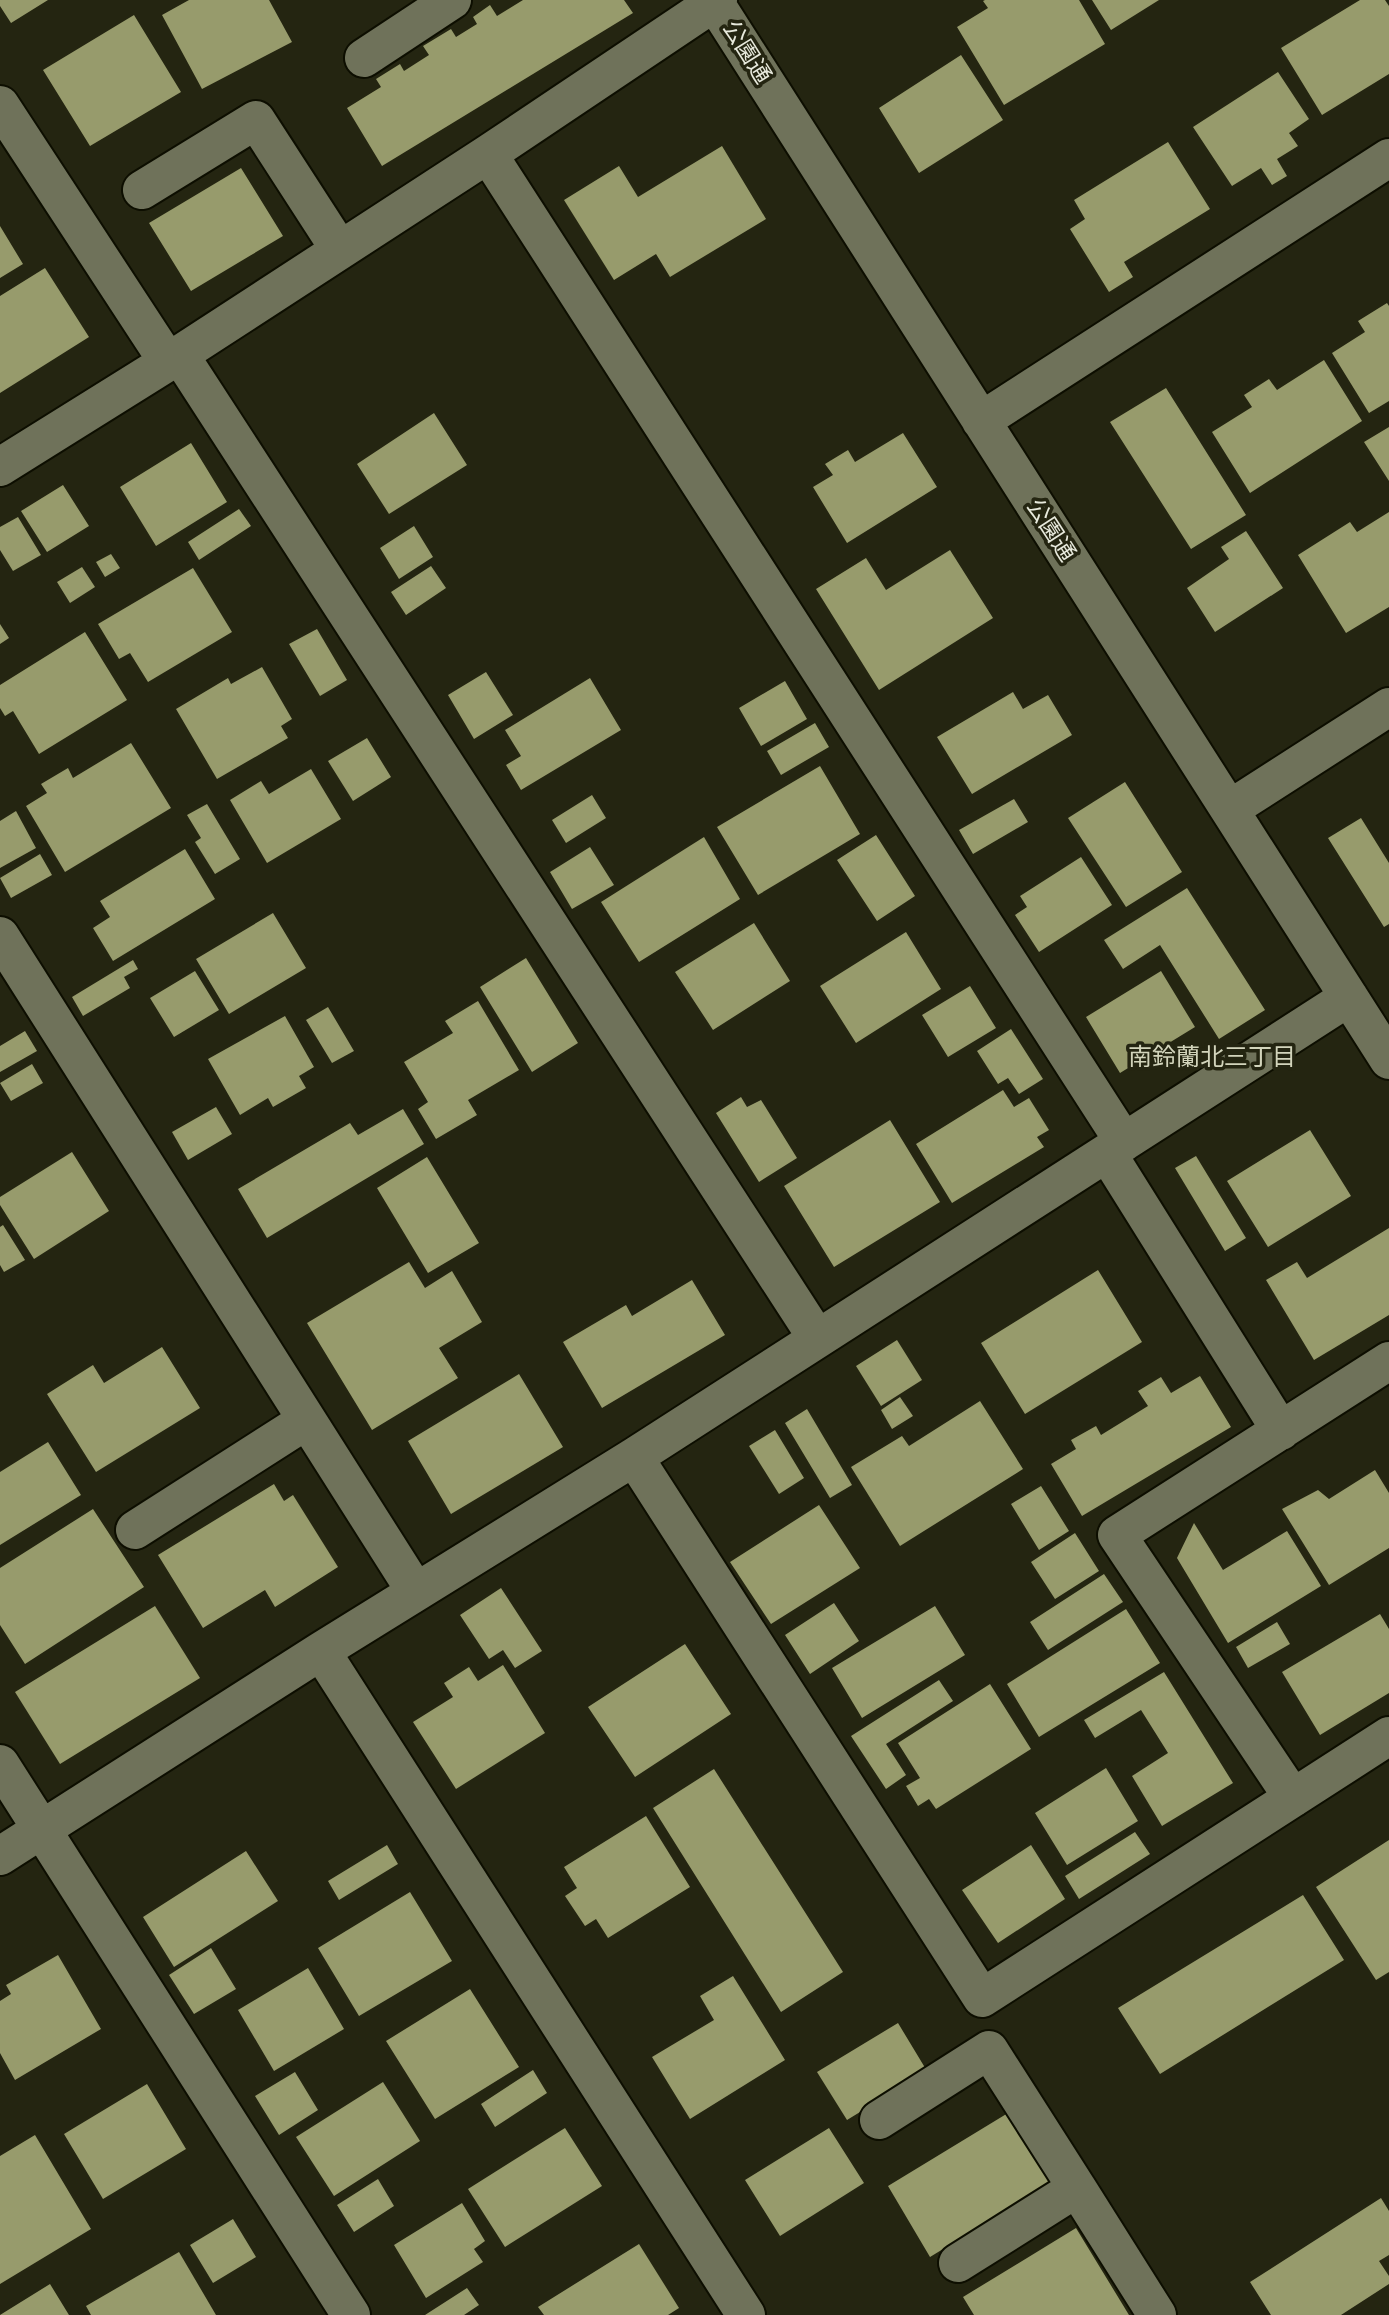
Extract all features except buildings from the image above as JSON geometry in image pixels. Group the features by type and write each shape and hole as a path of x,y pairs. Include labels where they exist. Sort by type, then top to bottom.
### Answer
{"street":[{"path":"364,58 452,0"},
{"path":"0,467 488,154 716,1"},
{"name":"公園通","path":"716,1 1389,1060"},
{"path":"0,105 173,358 817,1338"},
{"path":"142,190 256,120 340,250"},
{"path":"488,154 1115,1147 1281,1431"},
{"path":"981,421 1389,158"},
{"path":"1230,809 1389,707"},
{"path":"0,936 416,1592"},
{"path":"0,1856 321,1651 634,1457 1349,997"},
{"path":"1293,1798 1117,1535 1389,1361"},
{"path":"135,1530 307,1420"},
{"path":"634,1457 982,1998 1389,1736"},
{"path":"321,1651 746,2315"},
{"path":"0,1764 351,2315"},
{"path":"879,2120 989,2050 1157,2315"},
{"path":"958,2263 1077,2188"}],"district":[{"name":"南鈴蘭北三丁目","path":"1212,1057"}]}
